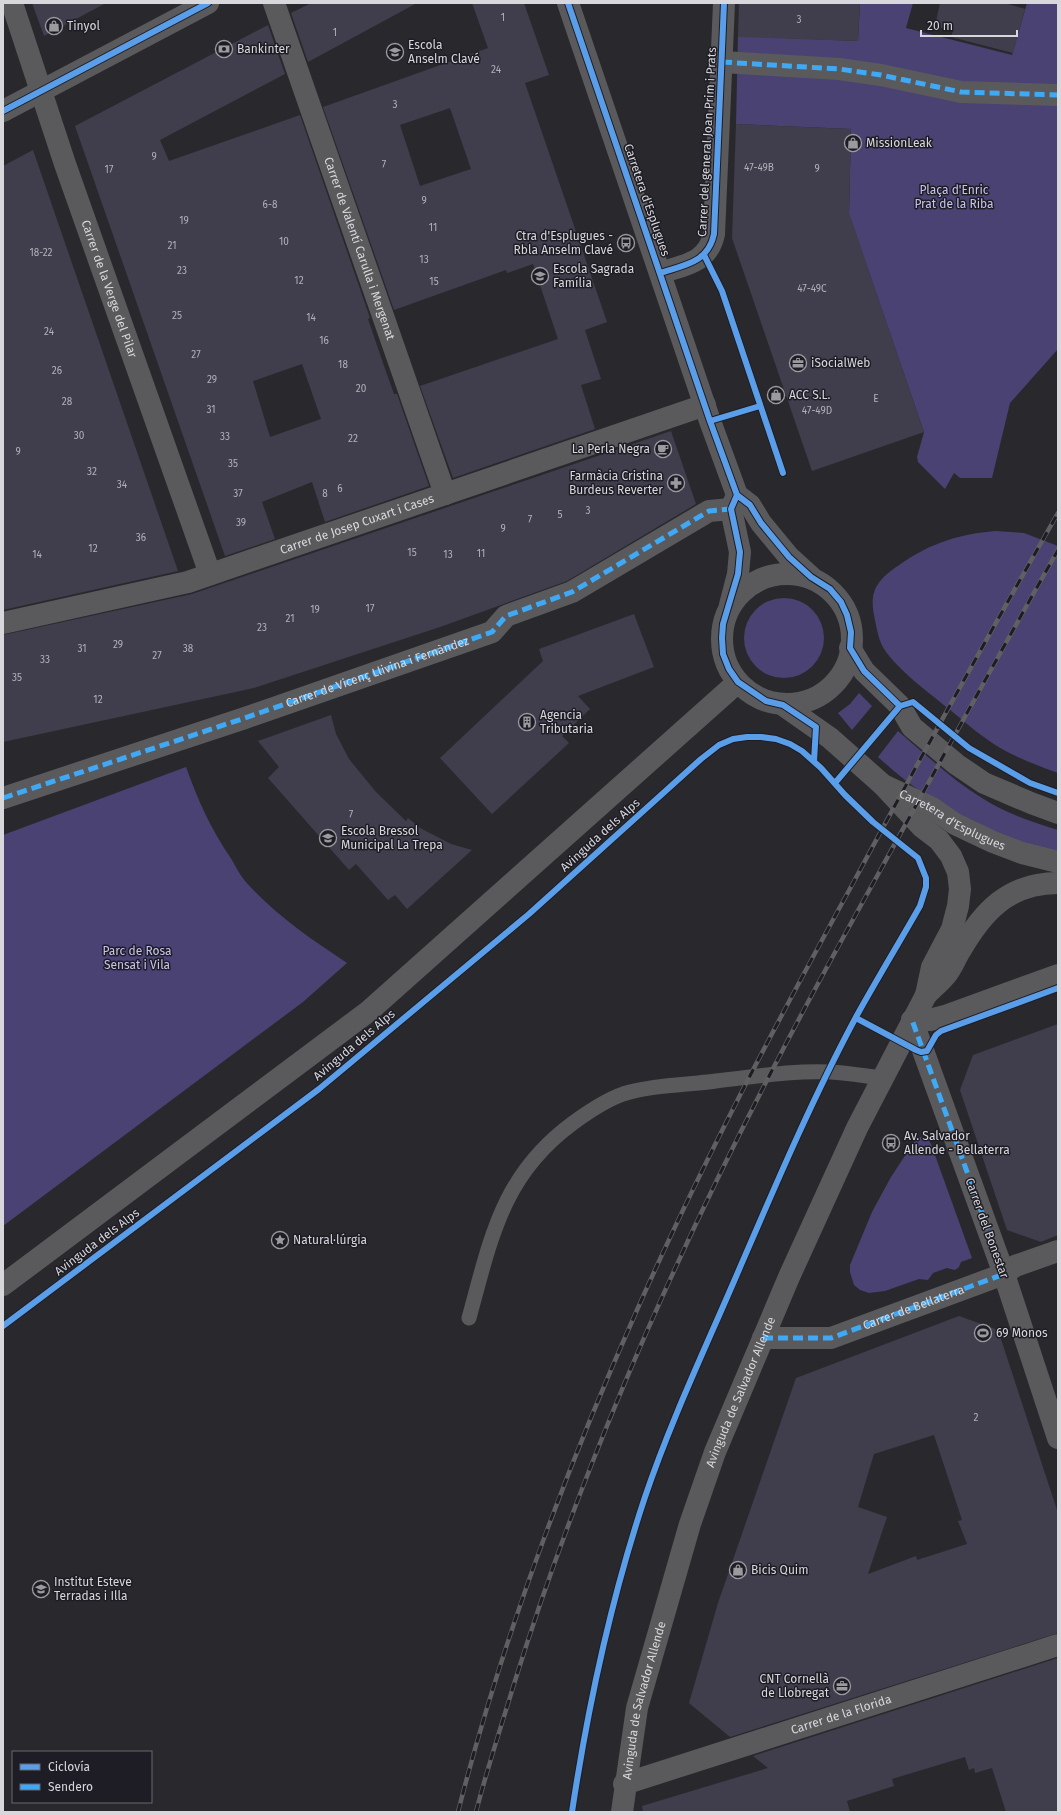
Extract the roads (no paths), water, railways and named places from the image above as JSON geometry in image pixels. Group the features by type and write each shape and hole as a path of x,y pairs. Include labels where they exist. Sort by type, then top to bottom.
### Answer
{"street":[{"name":"Carrer de la Verge del Pilar","path":"12,3 65,164 210,574"},
{"path":"3,110 208,3"},
{"name":"Carrer de Valentí Carulla i Mergenat","path":"274,3 445,494"},
{"name":"Carretera d'Esplugues","path":"568,3 705,406 734,502 740,552 738,574 729,608"},
{"name":"Carrer del general Joan Prim i Prats","path":"660,273 700,259 710,249 713,242 724,3"},
{"path":"722,62 839,69 881,75 961,92 1058,95"},
{"name":"Carrer de Josep Cuxart i Cases","path":"3,623 188,582 705,406"},
{"name":"Carretera d'Esplugues","path":"734,502 750,505 761,523 789,557 811,577"},
{"name":"Carrer de Vicenç Llivina i Fernàndez","path":"3,798 242,719 492,632 506,616 572,592 709,511 734,502"},
{"path":"785,573 811,577 830,589 840,602 847,615 851,632 850,648 845,665 837,680 824,693 811,700 798,704 783,705 766,701 738,682 729,669 723,654 723,624 729,608 739,594 754,582 769,576 785,573"},
{"path":"850,648 864,670 900,706 912,726 956,764 984,783 1058,813"},
{"name":"Avinguda dels Alps","path":"3,1285 369,1010 738,682"},
{"name":"Carretera d'Esplugues","path":"783,705 830,738 883,785 932,808 955,824 993,842 1022,853 1058,862"},
{"path":"883,785 922,827 939,840 951,856 958,872 960,889 958,906 952,929 932,967 926,995"},
{"path":"926,995 947,975 960,950 980,919 992,907 1016,891 1032,885 1058,883"},
{"path":"912,1020 945,1016 1058,975"},
{"name":"Avinguda de Salvador Allende","path":"622,1812 624,1784 637,1708 690,1524 715,1452 811,1227 882,1078 926,995"},
{"name":"Carrer del Bonestar","path":"912,1020 1004,1274 1058,1438"},
{"name":"Carrer de Bellaterra","path":"763,1338 831,1338 1004,1274 1015,1266 1058,1250"},
{"name":"Carrer de la Florida","path":"624,1784 1058,1645"}],"lane":[{"path":"469,1318 493,1231 512,1188 533,1159 558,1134 587,1113 622,1095 650,1089 774,1075 829,1072 882,1078"}],"railway":[{"path":"458,1812 494,1684 537,1557 560,1495 610,1371 661,1256 713,1148 795,990 928,745 1058,513"},
{"path":"476,1812 514,1684 540,1604 569,1524 599,1445 666,1288 739,1135 803,1011 1058,550"}],"place":[{"name":"Tinyol","path":"54,26"},
{"name":"Bankinter","path":"224,49"},
{"name":"Escola Anselm Clavé","path":"395,52"},
{"name":"MissionLeak","path":"853,143"},
{"name":"Ctra d'Esplugues - Rbla Anselm Clavé","path":"626,243"},
{"name":"Escola Sagrada Família","path":"540,276"},
{"name":"iSocialWeb","path":"798,363"},
{"name":"ACC S.L.","path":"776,395"},
{"name":"La Perla Negra","path":"663,449"},
{"name":"Farmàcia Cristina Burdeus Reverter","path":"676,483"},
{"name":"Agencia Tributaria","path":"527,722"},
{"name":"Escola Bressol Municipal La Trepa","path":"328,838"},
{"name":"Av. Salvador Allende - Bellaterra","path":"891,1143"},
{"name":"Natural·lúrgia","path":"280,1240"},
{"name":"69 Monos","path":"983,1333"},
{"name":"Bicis Quim","path":"738,1570"},
{"name":"Institut Esteve Terradas i Illa","path":"41,1589"},
{"name":"CNT Cornellà de Llobregat","path":"842,1686"}],"park label":[{"name":"Plaça d'Enric Prat de la Riba","path":"954,197"},
{"name":"Parc de Rosa Sensat i Vila","path":"137,958"}]}
